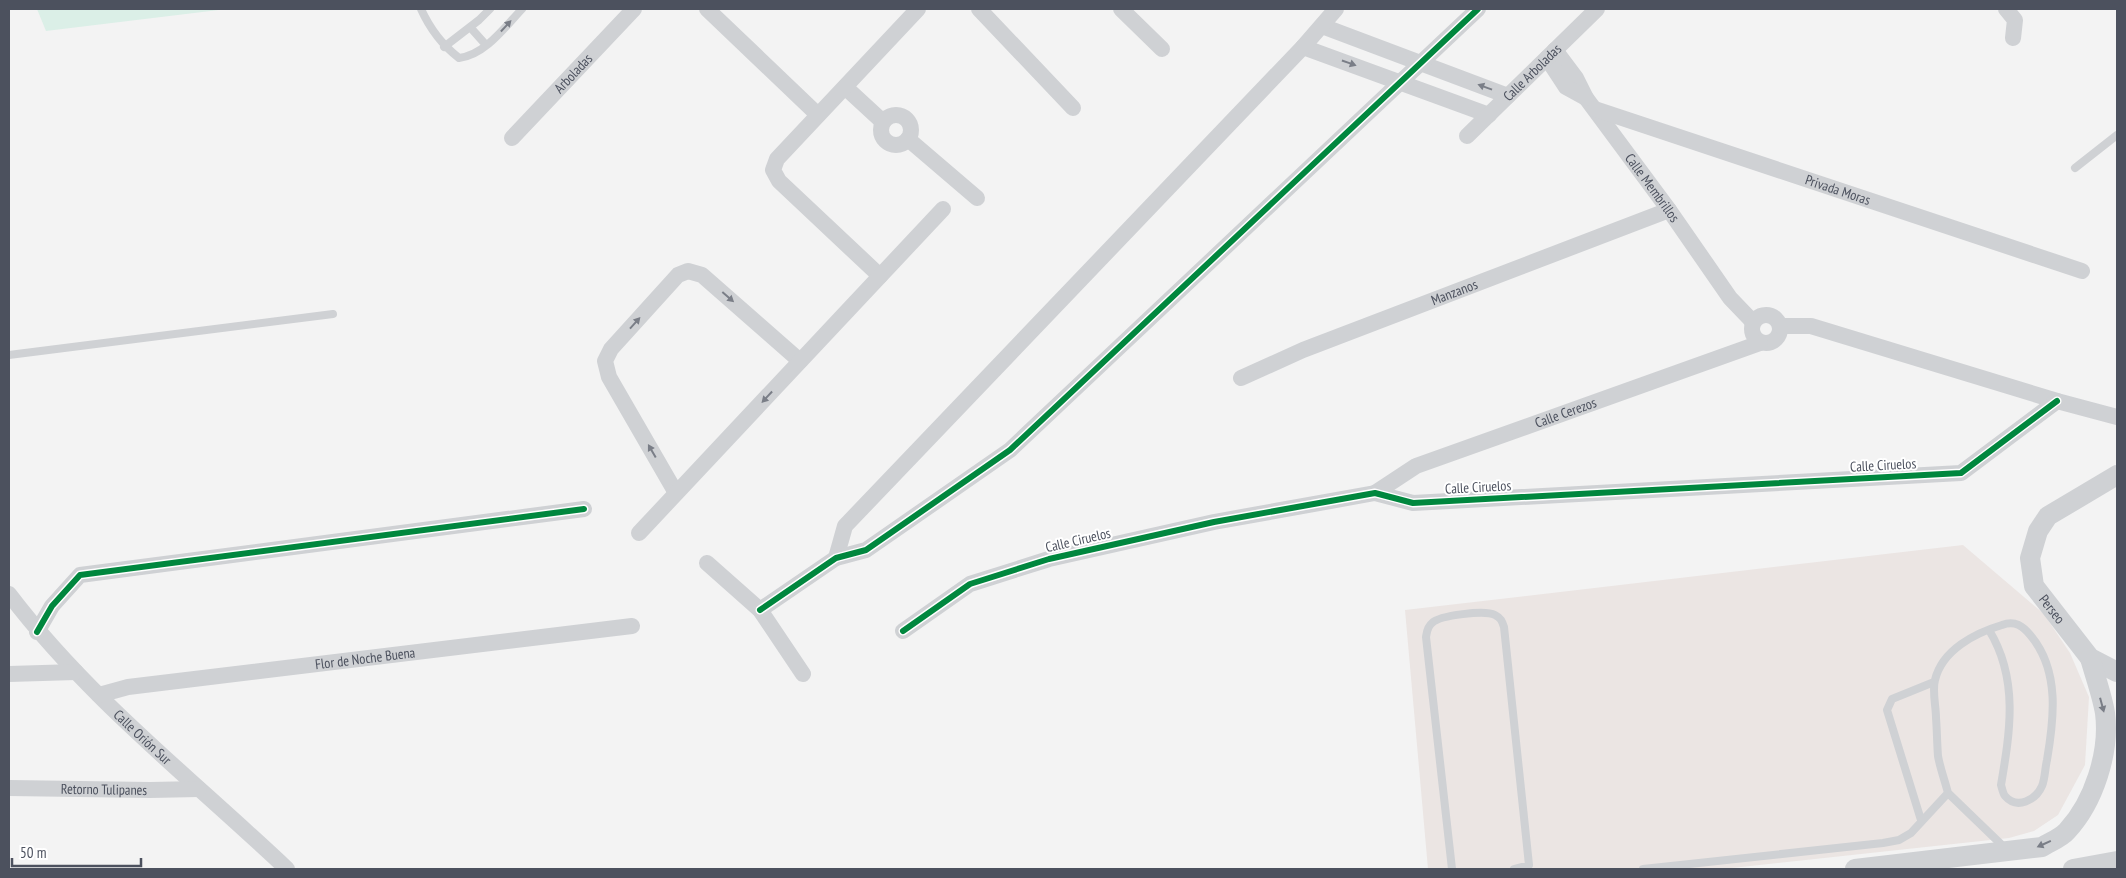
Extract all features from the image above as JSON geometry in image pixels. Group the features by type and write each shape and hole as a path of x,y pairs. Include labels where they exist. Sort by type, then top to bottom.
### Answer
{"street":[{"name":"Arboladas","path":"512,138 634,9"},
{"path":"707,9 818,115"},
{"path":"880,276 779,181 773,170 777,159 918,9"},
{"path":"979,9 1073,108"},
{"path":"1121,9 1162,49"},
{"path":"836,558 846,526 1303,47 1336,9"},
{"path":"760,610 836,558 866,550 1010,450 1478,9"},
{"name":"Calle Arboladas","path":"1467,136 1597,9"},
{"path":"2006,9 2015,20 2013,38"},
{"path":"1322,26 1508,96"},
{"path":"1303,47 1489,115"},
{"name":"Calle Membrillos","path":"1551,54 1576,78 1591,104 1669,210 1730,298 1753,322"},
{"path":"845,86 884,122 891,115 905,117 911,125 908,139 977,198"},
{"name":"Privada Moras","path":"1591,104 2082,271"},
{"path":"639,533 943,209"},
{"name":"Manzanos","path":"1240,378 1303,350 1669,210"},
{"path":"676,493 609,377 604,361 611,349 678,275 688,271 702,274 800,361"},
{"path":"1763,314 1775,317 1781,326 1779,336 1771,343 1760,343 1752,334 1753,322 1763,314"},
{"path":"1781,326 1811,326 2057,401 2117,417"},
{"name":"Calle Cerezos","path":"1375,493 1416,466 1760,343"},
{"name":"Calle Ciruelos","path":"903,631 970,584 1049,559 1214,522 1375,493 1413,503 1961,473 2057,401"},
{"name":"Perseo","path":"2117,475 2048,516 2038,531 2030,558 2034,586 2090,658 2117,672"},
{"path":"37,632 52,606 80,575 584,509"},
{"path":"707,563 760,610 803,674"},
{"name":"Calle Orión Sur","path":"10,598 37,632 99,695 284,868"},
{"name":"Flor de Noche Buena","path":"99,695 128,687 632,626"},
{"path":"1854,869 2042,847 2067,832 2086,803 2100,768 2105,740 2105,713 2090,658"},
{"path":"9,674 76,672"},
{"name":"Retorno Tulipanes","path":"9,788 199,789"},
{"path":"2072,869 2117,862"}],"lane":[{"path":"421,9 429,27 444,47 459,58 468,57 486,45 522,9"},
{"path":"444,47 490,9"},
{"path":"470,27 486,45"},
{"path":"2075,168 2117,135"},
{"path":"9,355 334,314"},
{"path":"1452,869 1426,637 1428,628 1433,622 1441,618 1481,612 1493,614 1502,619 1504,627 1529,865 1514,869"},
{"path":"1989,630 2000,648 2008,681 2010,710 2001,785 2005,796 2016,802 2026,802 2035,797 2042,786 2052,722 2052,687 2048,664 2036,642 2019,624 2009,623 1989,630 1970,639 1948,654 1939,667 1934,682 1938,757 1948,793 2008,851"},
{"path":"1921,820 1887,710 1892,699 1934,682"},
{"path":"1642,869 1899,840 1911,832 1948,793"}],"shaded area":[{"path":"1963,545 2044,614 2070,653 2089,697 2085,765 2058,815 2034,831 2009,838 1723,869 1428,869 1405,610"}],"green space":[{"path":"37,9 227,9 46,31"}],"cycle path":[{"path":"760,610 836,558 866,550 1010,450 1478,9"},
{"path":"903,631 970,584 1049,559 1214,522 1375,493 1413,503 1961,473 2057,401"},
{"path":"37,632 52,606 80,575 584,509"}]}
